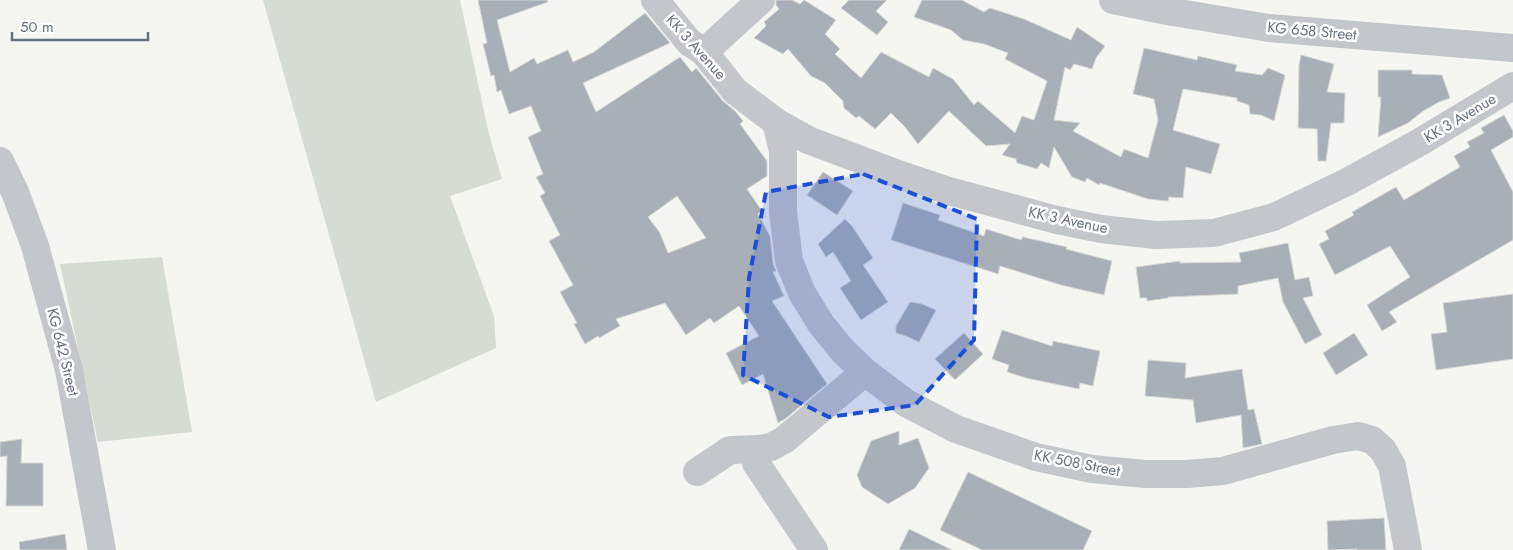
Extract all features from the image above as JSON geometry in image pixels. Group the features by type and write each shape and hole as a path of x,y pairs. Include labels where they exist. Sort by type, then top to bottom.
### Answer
{"street":[{"name":"KK 3 Avenue","path":"655,0 689,42 704,52 735,91 776,122 808,140 949,191 1057,220 1101,229 1156,235 1214,233 1274,217 1348,182 1420,142 1513,86"},
{"path":"704,52 761,0"},
{"name":"KG 658 Street","path":"1113,0 1167,6 1269,28 1513,48"},
{"name":"KK 508 Street","path":"776,122 783,151 783,212 789,261 802,293 821,324 843,351 865,372 906,403 956,429 1036,457 1092,468 1145,474 1187,474 1223,470 1333,440 1358,436 1372,440 1384,450 1392,466 1408,550"},
{"name":"KK 508 Street","path":"783,212 792,180 808,140"},
{"name":"KG 642 Street","path":"0,161 15,192 35,246 69,370 102,550"},
{"path":"696,472 730,450 771,447 784,440 865,372"},
{"path":"760,449 756,463 814,550"}],"highlighted area":[{"path":"863,174 977,219 974,340 915,405 829,417 743,375 749,278 766,192"}],"shaded area":[{"path":"263,0 460,0 489,134 502,179 450,196 494,316 496,348 376,402"},
{"path":"162,257 192,432 98,442 60,264"}],"building":[{"path":"478,0 547,0 548,2 497,20 510,72 534,58 537,64 568,50 573,62 594,52 645,13 670,43 583,83 596,112 680,57 692,72 696,68 723,101 735,111 743,121 740,124 767,161 767,176 747,189 762,211 758,214 770,236 773,263 776,271 773,272 784,296 772,301 827,384 778,423 763,374 742,385 726,353 759,336 739,306 714,323 710,318 686,335 665,303 616,319 620,326 585,344 574,324 577,323 560,292 573,285 549,241 560,235 540,196 545,193 536,177 543,174 528,137 541,131 531,106 509,114 501,90 497,92 494,75 491,76 483,44 487,43","holes":["677,196 706,238 668,253 660,233 648,217"]},
{"path":"776,0 792,0 800,4 804,0 836,20 825,34 840,49 835,54 861,78 881,52 929,77 933,68 953,79 974,105 978,101 1015,133 1022,116 1034,120 1047,81 1005,59 1008,53 984,44 963,40 951,30 914,17 922,0 962,0 984,12 990,8 1024,19 1071,40 1077,27 1105,46 1096,58 1092,69 1074,64 1070,70 1065,67 1054,120 1080,123 1073,131 1121,157 1124,149 1148,158 1158,120 1154,99 1133,94 1144,48 1197,60 1198,56 1237,65 1235,71 1262,75 1268,68 1285,75 1274,121 1261,115 1250,114 1249,105 1237,101 1237,98 1183,89 1173,130 1220,144 1211,174 1186,167 1183,198 1169,197 1168,201 1148,199 1100,183 1099,185 1087,178 1085,182 1072,177 1054,147 1049,168 1041,163 1037,169 1017,163 1016,159 1002,155 1010,144 986,146 949,111 918,144 891,113 875,129 859,116 856,118 844,108 843,101 825,83 811,76 788,49 783,54 754,38 766,26 764,22 779,9 776,5"},
{"path":"849,0 887,0 876,11 888,22 877,35 841,8"},
{"path":"1301,55 1334,64 1327,92 1345,93 1344,123 1331,123 1326,161 1318,161 1317,129 1298,128 1299,65"},
{"path":"1378,70 1412,70 1412,74 1442,75 1450,98 1423,111 1408,123 1378,137 1381,97 1378,97"},
{"path":"1504,115 1513,131 1513,137 1491,150 1513,192 1513,240 1389,312 1397,322 1382,331 1367,305 1410,277 1390,246 1335,275 1319,244 1329,239 1325,231 1354,215 1352,212 1396,187 1404,200 1460,167 1454,156 1470,147 1467,142 1484,133 1481,128"},
{"path":"823,172 853,191 837,215 807,195"},
{"path":"903,203 940,215 938,220 984,236 986,229 1021,240 1023,237 1067,247 1066,249 1112,261 1104,295 1061,285 1000,266 998,274 891,240"},
{"path":"845,219 852,226 873,258 863,265 888,302 861,320 840,288 851,281 833,252 826,257 818,244"},
{"path":"1288,243 1295,280 1309,277 1313,296 1303,298 1322,335 1305,344 1283,302 1278,278 1238,286 1238,294 1168,297 1147,301 1147,298 1140,298 1136,267 1180,261 1180,263 1241,262 1239,253"},
{"path":"1513,294 1513,359 1436,370 1431,334 1447,332 1443,303"},
{"path":"910,302 922,304 936,310 919,342 896,333 896,326"},
{"path":"1002,330 1052,346 1053,341 1100,351 1093,386 1080,383 1079,389 1007,372 1009,365 992,359"},
{"path":"964,333 983,354 955,380 935,359"},
{"path":"1354,333 1368,355 1336,375 1323,353"},
{"path":"1148,360 1186,363 1185,378 1242,369 1248,410 1254,409 1262,444 1243,448 1241,415 1196,423 1193,400 1145,396"},
{"path":"899,431 899,445 918,438 929,468 915,488 888,504 862,487 857,475 871,441"},
{"path":"22,439 21,463 43,463 43,506 6,506 7,456 0,457 0,442"},
{"path":"968,472 1092,531 1083,550 982,550 940,530"},
{"path":"1384,518 1386,550 1328,550 1327,521"},
{"path":"909,529 952,550 899,550"},
{"path":"65,534 67,550 20,550 19,542"}]}
